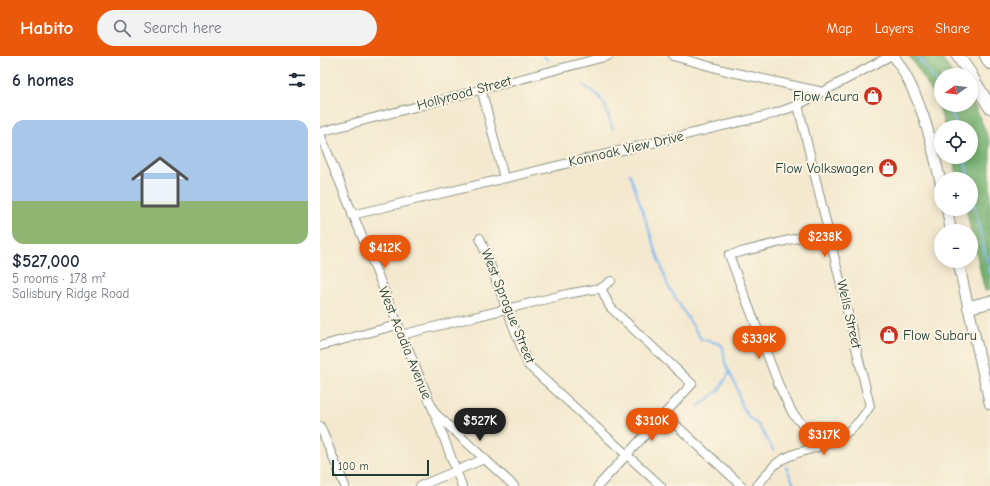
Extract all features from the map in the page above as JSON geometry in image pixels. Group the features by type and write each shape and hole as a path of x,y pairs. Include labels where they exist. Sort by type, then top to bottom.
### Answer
{"highway":[{"path":"958,56 966,68"},
{"path":"986,56 990,63"},
{"path":"978,87 990,107"},
{"path":"969,307 990,302"}],"main road":[{"path":"894,56 907,77 925,118 938,172"},
{"path":"960,268 990,404"}],"street":[{"name":"Hollyrood Street","path":"320,133 481,88 608,56"},
{"path":"673,56 727,71 823,92"},
{"name":"Konnoak View Drive","path":"352,215 766,116 798,105 890,56"},
{"path":"481,88 504,178"},
{"name":"Wells Street","path":"798,105 870,406 862,420 851,430 822,446"},
{"name":"West Acadia Avenue","path":"320,133 401,335 434,412 462,486"},
{"path":"822,446 793,414 780,388 730,255 829,230"},
{"name":"West Sprague Street","path":"480,238 528,365 661,486"},
{"path":"401,335 506,308 601,288 611,282"},
{"path":"598,486 692,384 610,307 601,288"},
{"path":"320,346 397,325"},
{"path":"434,412 514,486"},
{"path":"664,414 742,486"},
{"path":"320,426 345,486"},
{"path":"757,486 778,462 803,450 822,446"},
{"path":"420,486 484,459"}],"green space":[{"path":"909,56 940,56 949,68 934,68 934,98 930,90"},
{"path":"940,112 978,112 990,142 990,290 985,291 978,261 978,224 969,224 968,216 978,216 978,172 956,172 955,164 978,164 978,120 943,120"}],"waterway":[{"path":"543,56 548,60"},
{"path":"917,56 934,79"},
{"path":"583,85 599,96 605,106 613,129"},
{"path":"952,112 954,120"},
{"path":"966,164 967,172"},
{"path":"630,174 668,286 701,339 720,344 723,347 725,363 737,388 741,404 748,416 759,426 774,451"},
{"path":"977,216 990,274"},
{"path":"698,407 719,390 730,372"},
{"path":"786,467 795,486"}],"place":[{"name":"Flow Acura","path":"873,96"},
{"name":"Flow Volkswagen","path":"888,168"},
{"name":"Flow Subaru","path":"889,335"}]}
